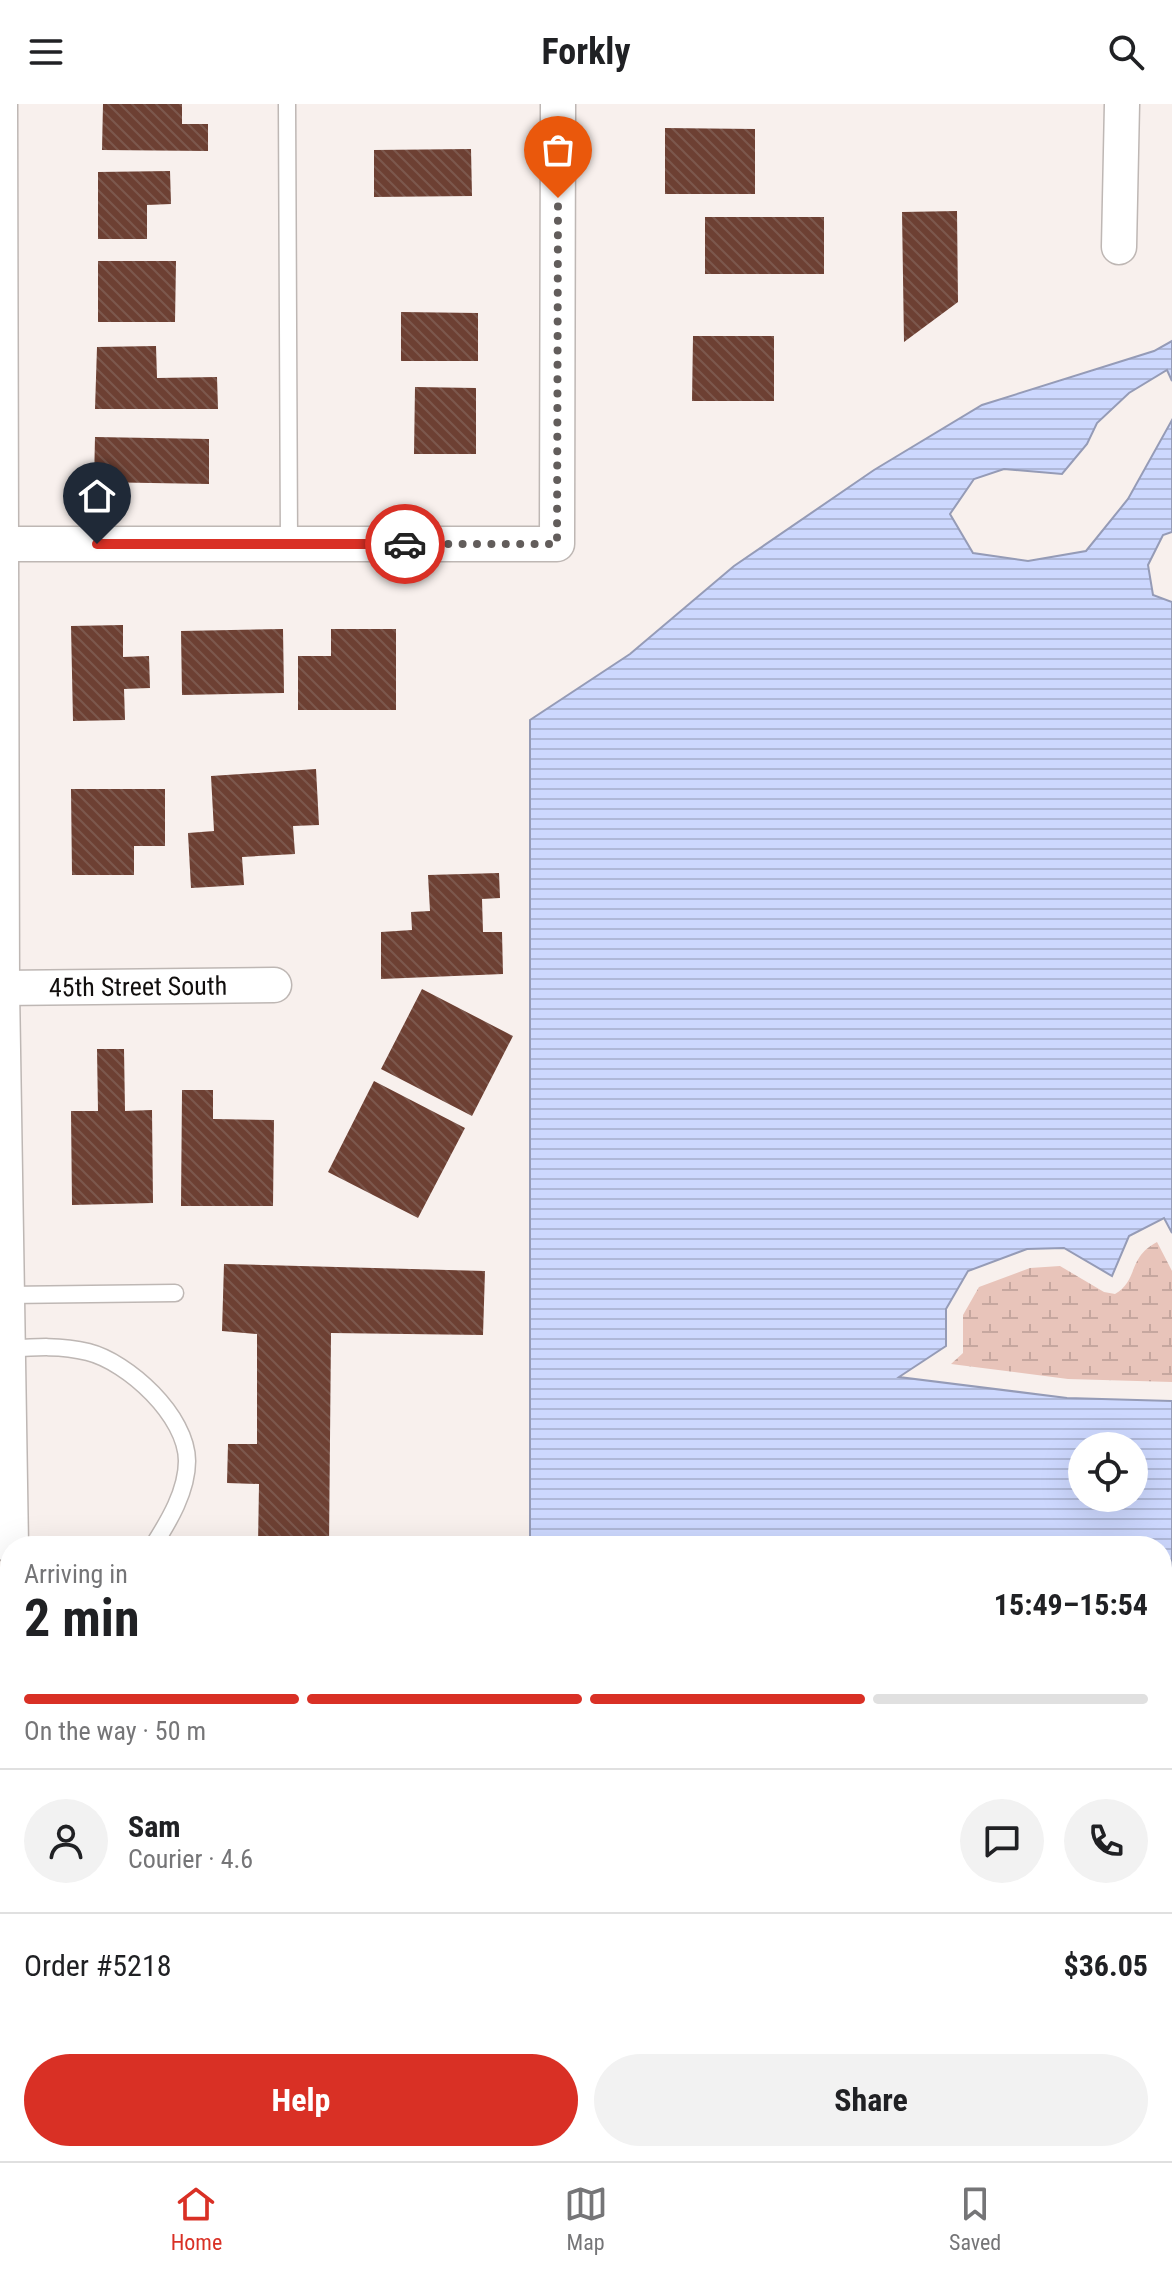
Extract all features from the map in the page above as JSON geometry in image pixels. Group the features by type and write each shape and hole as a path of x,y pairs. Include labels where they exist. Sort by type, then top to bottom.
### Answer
{"street":[{"path":"0,104 2,988 11,1536"},
{"path":"0,544 557,544 558,104"},
{"path":"1119,247 1122,104"},
{"name":"45th Street South","path":"2,988 274,985"}],"lane":[{"path":"287,104 289,544"},
{"path":"7,1295 175,1293"},
{"path":"8,1349 69,1348 92,1353 136,1379 160,1400 177,1423 186,1445 187,1462 184,1481 159,1536"}],"green space":[{"path":"1157,1242 1172,1271 1172,1382 1068,1379 951,1364 963,1353 963,1315 979,1287 1030,1268 1060,1266 1104,1292 1115,1294 1127,1282 1141,1255"}],"water":[{"path":"1172,341 1172,381 1167,370 1129,393 1097,423 1087,444 1062,474 1004,469 974,479 950,514 973,553 1028,561 1086,551 1128,499 1172,420 1172,532 1163,535 1148,565 1153,595 1172,602 1172,1233 1164,1218 1129,1236 1112,1276 1064,1248 1027,1249 968,1271 946,1309 946,1346 899,1377 1067,1398 1172,1401 1172,1536 530,1536 530,720 630,654 734,566 874,470 982,405 1154,351"}],"building":[{"path":"103,104 182,104 182,124 208,124 208,151 102,150"},
{"path":"665,128 755,129 755,194 665,194"},
{"path":"471,149 472,196 374,197 374,150"},
{"path":"170,171 171,204 147,205 147,239 98,239 98,172"},
{"path":"957,211 958,302 904,342 902,212"},
{"path":"705,217 824,217 824,274 705,274"},
{"path":"98,261 176,261 175,322 98,322"},
{"path":"401,312 478,313 478,361 401,361"},
{"path":"693,336 774,336 774,401 692,401"},
{"path":"156,346 157,378 217,377 218,409 95,409 97,347"},
{"path":"415,387 476,388 476,454 414,454"},
{"path":"95,437 209,439 209,484 94,482"},
{"path":"123,625 123,657 149,656 150,688 124,689 125,720 73,721 71,626"},
{"path":"283,629 284,693 182,695 181,631"},
{"path":"331,629 396,629 396,710 298,710 298,656 331,656"},
{"path":"316,769 319,825 293,826 295,854 242,857 244,885 191,888 188,833 214,831 211,776"},
{"path":"71,789 165,789 165,846 134,846 134,875 72,875"},
{"path":"499,873 500,898 482,899 483,932 502,932 503,974 381,979 381,932 412,930 411,912 430,911 428,875"},
{"path":"422,989 513,1036 472,1116 381,1069"},
{"path":"97,1049 124,1049 125,1111 152,1110 153,1203 72,1205 71,1111 98,1111"},
{"path":"374,1081 465,1128 418,1218 328,1172"},
{"path":"182,1090 213,1090 213,1119 274,1120 273,1206 181,1206"},
{"path":"224,1264 485,1271 483,1335 331,1333 329,1536 258,1536 259,1484 227,1483 228,1444 257,1444 257,1334 222,1331"}],"way so far":[{"path":"405,544 557,544 558,198"}],"route":[{"path":"97,544 405,544"}]}
